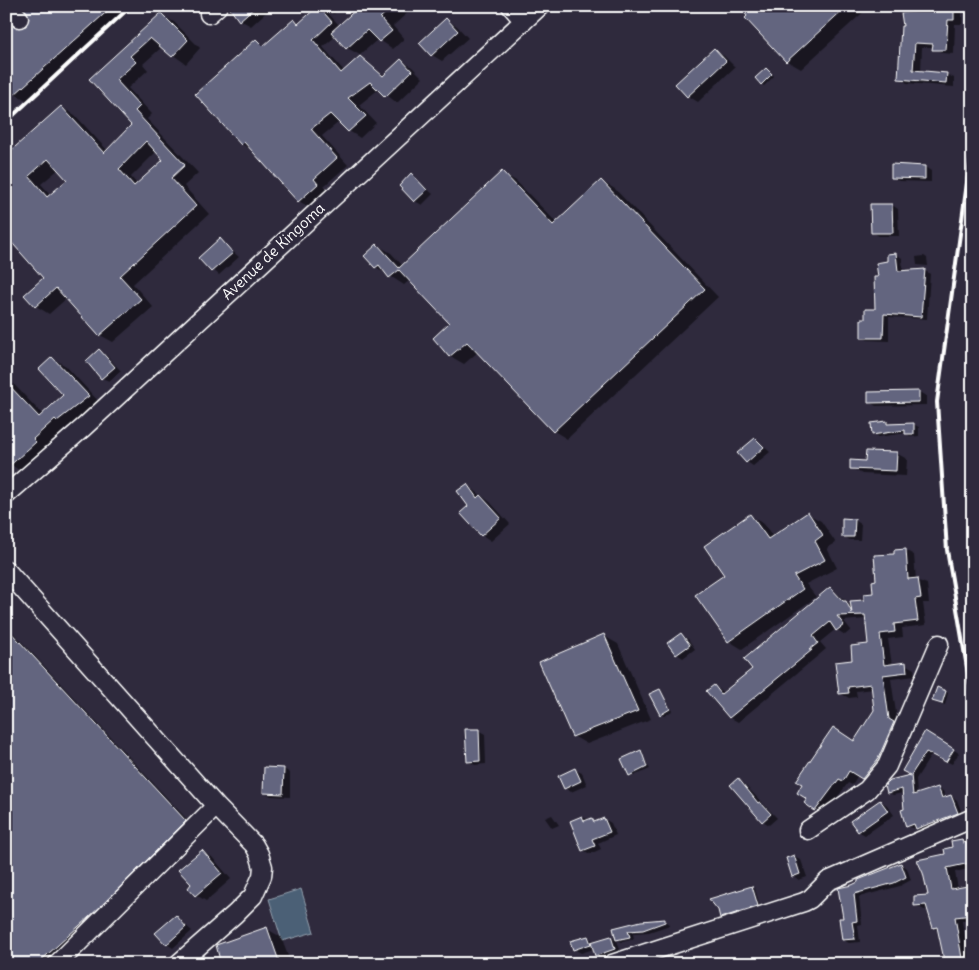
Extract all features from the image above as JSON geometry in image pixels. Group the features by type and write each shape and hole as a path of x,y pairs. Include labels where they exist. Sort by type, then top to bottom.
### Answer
{"street":[{"path":"511,6 524,20"},
{"name":"Avenue de Kingoma","path":"6,495 84,427 540,6"},
{"path":"6,570 216,806 254,845 261,860 262,876 253,896 178,964"},
{"path":"808,830 867,790 887,766 938,644"},
{"path":"58,964 216,806"},
{"path":"612,964 804,902 810,899 828,881 973,818"}],"water":[{"path":"301,889 314,932 282,941 269,899"}],"building":[{"path":"23,6 113,6 14,95 6,86 6,20 15,28 26,26 29,16"},
{"path":"228,6 256,6 239,21"},
{"path":"318,6 332,22 313,40 341,73 360,56 383,76 401,59 412,71 385,97 370,82 348,98 366,116 348,132 330,114 311,129 337,158 314,179 318,184 298,202 244,142 241,145 195,94 256,39 263,46 294,19 298,24"},
{"path":"360,6 393,6 380,18 392,31 379,42 367,30 346,49 331,32"},
{"path":"739,6 847,6 786,62 745,18 747,16"},
{"path":"936,6 954,6 954,20 948,20 946,50 932,50 933,44 915,43 913,70 947,73 946,83 898,79 901,26 903,26 901,13 936,10"},
{"path":"161,13 188,40 172,57 150,38 130,56 136,62 116,80 140,106 135,111 185,165 171,178 196,206 120,276 141,299 99,336 56,288 35,307 24,295 43,278 6,236 6,155 61,106 104,153 131,125 89,79","holes":["146,141 163,160 134,186 119,169","48,159 67,180 47,197 29,176"]},
{"path":"446,18 458,31 431,56 419,43"},
{"path":"714,48 726,61 687,97 675,84"},
{"path":"766,68 772,74 761,85 755,78"},
{"path":"891,164 925,166 925,179 891,178"},
{"path":"502,171 553,225 601,180 705,289 553,432 467,342 449,357 433,338 449,323 399,270 389,278 379,265 375,268 364,256 377,244 399,268"},
{"path":"411,173 427,190 414,202 399,186"},
{"path":"870,204 892,204 893,233 871,233"},
{"path":"220,238 233,253 211,272 198,258"},
{"path":"896,253 898,271 925,269 921,317 884,314 883,338 861,338 861,319 865,319 865,309 875,309 874,277 878,277 876,263 887,261 887,254"},
{"path":"99,349 115,367 101,379 86,361"},
{"path":"52,357 89,396 57,421 55,419 33,439 36,442 6,469 6,382 39,417 63,395 39,369"},
{"path":"919,391 919,402 868,403 868,392"},
{"path":"887,421 887,424 914,423 914,434 905,434 905,430 872,435 871,423"},
{"path":"755,438 764,447 746,463 737,453"},
{"path":"866,451 897,452 896,471 850,469 850,460 865,461"},
{"path":"467,484 477,498 480,495 501,518 481,536 460,513 468,506 457,491"},
{"path":"808,512 823,535 815,541 825,560 794,576 803,589 728,642 695,595 724,575 704,546 750,514 768,539"},
{"path":"842,518 855,519 854,537 842,537"},
{"path":"906,549 908,579 918,578 921,598 915,599 918,621 894,624 895,632 880,634 884,665 906,662 907,672 883,675 889,719 894,722 878,759 862,779 849,771 843,781 839,779 815,811 804,803 807,799 797,793 802,784 796,781 833,727 854,741 874,710 871,684 848,687 849,693 839,694 835,662 852,660 851,646 868,644 865,615 837,616 844,625 836,631 830,622 813,636 818,643 809,650 812,650 729,718 706,691 714,685 721,694 752,669 744,659 830,587 843,601 846,601 852,613 850,601 864,600 864,594 873,593 872,581 876,580 874,555 894,554 894,550"},
{"path":"6,627 186,821 99,908 37,964 6,964"},
{"path":"681,633 690,645 676,655 667,643"},
{"path":"604,634 638,711 572,737 539,662"},
{"path":"937,687 946,691 942,704 932,701"},
{"path":"660,689 670,709 660,715 649,694"},
{"path":"465,729 479,729 480,761 467,762"},
{"path":"925,731 954,749 946,762 926,752 911,775 913,795 938,787 942,798 951,795 958,813 916,829 914,824 906,827 901,810 904,809 902,789 887,793 885,785 890,780 910,775 902,771"},
{"path":"641,750 647,767 629,776 621,759"},
{"path":"264,767 284,768 283,794 263,793"},
{"path":"575,768 581,781 564,789 558,776"},
{"path":"738,778 758,803 760,802 771,814 762,822 730,785"},
{"path":"880,800 888,811 858,832 850,821"},
{"path":"582,816 584,821 592,818 594,822 604,818 610,832 592,839 595,846 582,851 570,821"},
{"path":"962,839 963,843 966,842 970,863 947,868 951,889 973,885 973,915 955,917 963,964 945,964 937,927 933,928 926,905 914,906 914,896 928,895 923,873 917,860 945,854 944,849 952,847 951,841"},
{"path":"202,850 222,873 195,896 188,888 191,884 178,870"},
{"path":"794,855 800,874 792,877 786,858"},
{"path":"901,863 906,877 894,883 854,894 857,921 852,922 855,939 842,940 839,918 843,918 838,888 852,885 858,882 858,880"},
{"path":"752,886 758,906 720,918 718,910 709,899"},
{"path":"176,915 186,927 166,945 155,933"},
{"path":"665,919 665,922 643,930 628,931 630,937 616,940 613,928 641,921"},
{"path":"267,927 280,964 221,964 216,945"},
{"path":"588,936 591,944 573,950 570,941"},
{"path":"611,936 615,949 595,956 591,942"}],"railway":[{"path":"6,122 131,6"},
{"path":"973,139 937,402 947,550 973,703"}]}
